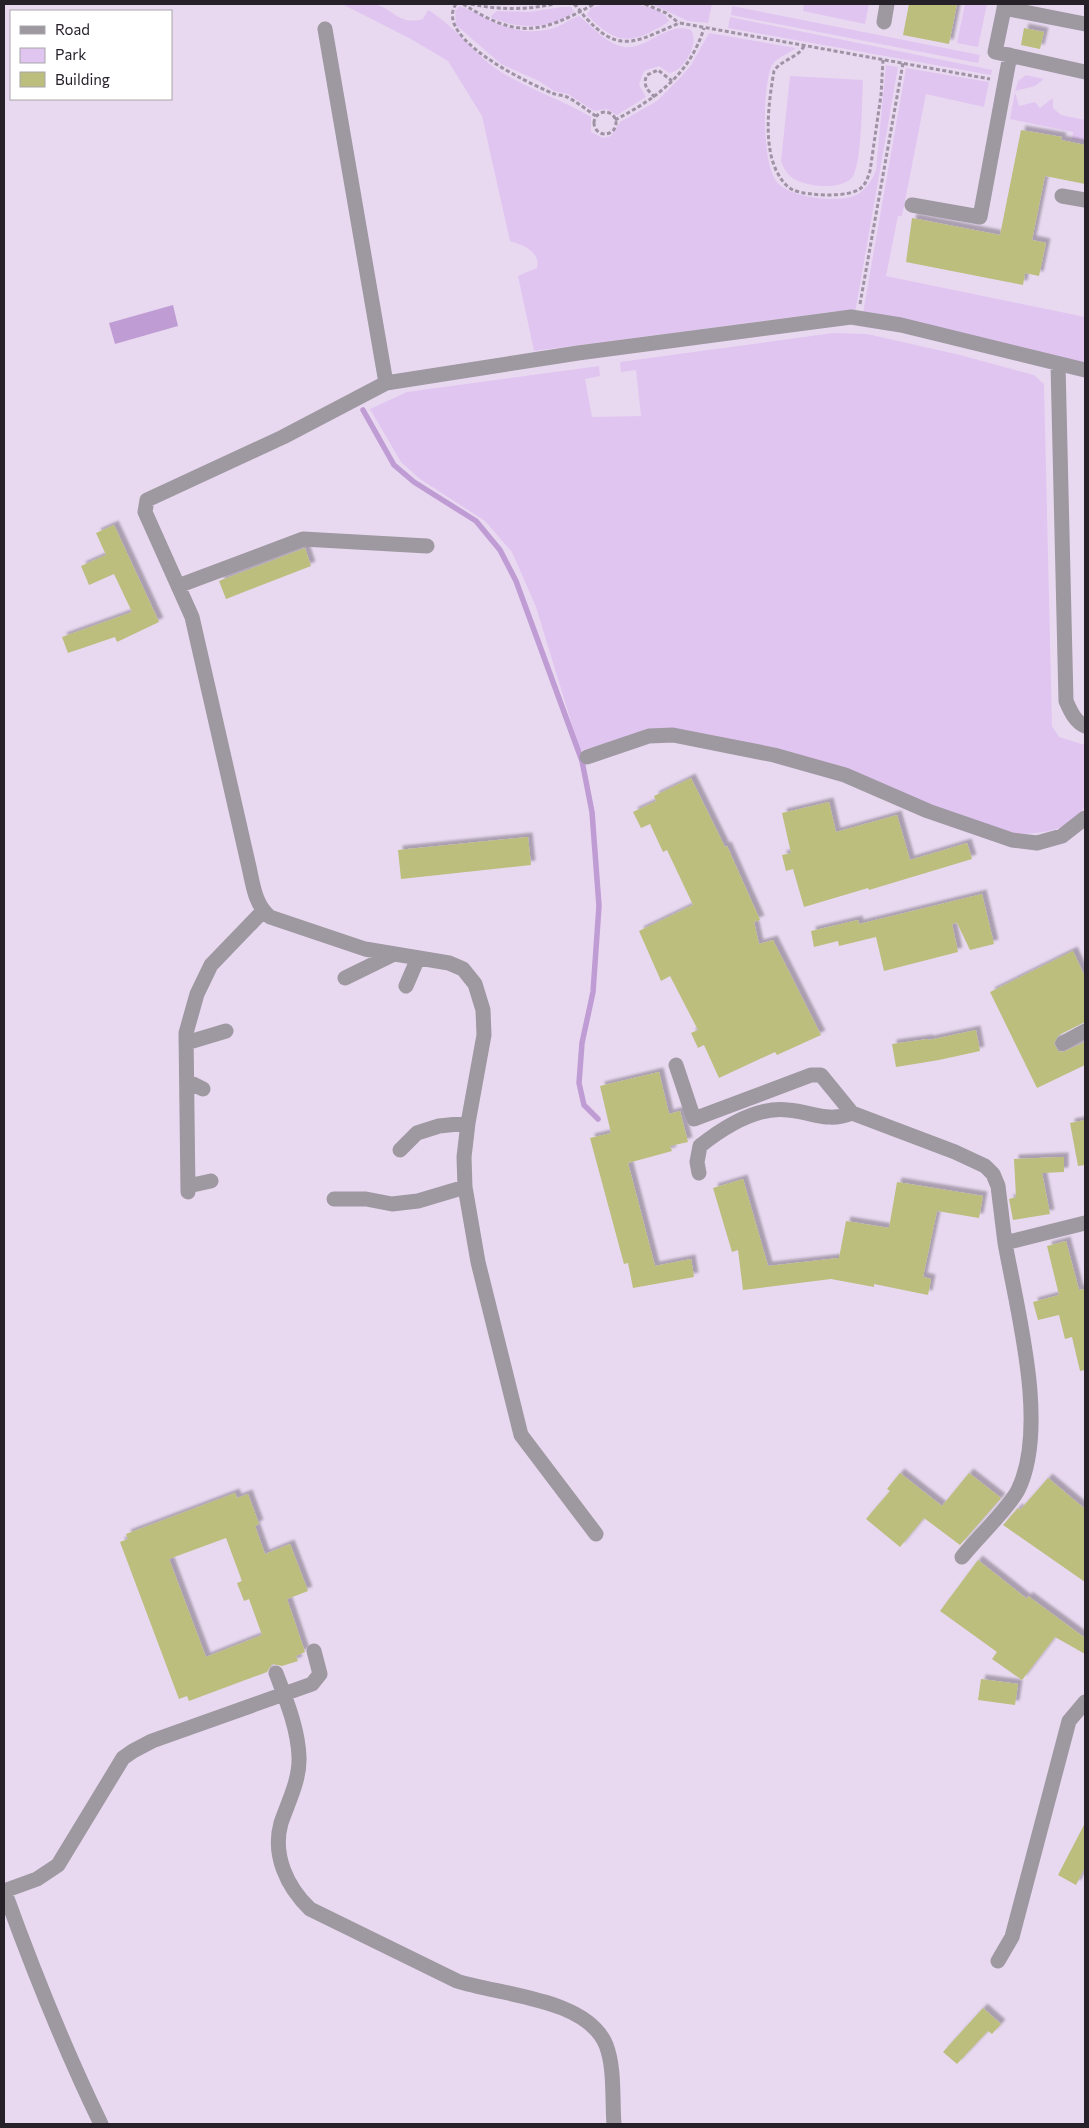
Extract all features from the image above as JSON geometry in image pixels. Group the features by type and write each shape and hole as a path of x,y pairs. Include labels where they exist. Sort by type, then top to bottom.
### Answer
{"street":[{"path":"884,22 887,4"},
{"path":"1085,24 1004,6 995,52 1085,72"},
{"path":"325,29 386,383"},
{"path":"912,204 980,218 1010,55"},
{"path":"1062,196 1085,200"},
{"path":"596,1534 521,1435 480,1270 465,1187 464,1157 468,1123 484,1036 480,1002 475,984 463,970 448,963 365,950 270,917 263,911 256,893 192,617 145,512 147,500 282,437 386,383 587,351 830,318 858,318 901,325 1085,370"},
{"path":"1058,364 1066,700 1071,713 1085,726"},
{"path":"178,586 303,540 427,546"},
{"path":"587,758 648,736 673,735 774,755 845,774 928,811 1012,840 1037,843 1062,836 1085,818"},
{"path":"211,1181 188,1189 186,1032 197,994 211,965 263,911"},
{"path":"345,978 394,954"},
{"path":"406,986 418,958"},
{"path":"186,1043 226,1031"},
{"path":"1063,1043 1085,1031"},
{"path":"676,1066 694,1120 812,1075 821,1075 852,1113 954,1152 985,1166 993,1174 998,1186 1032,1405 1026,1471 1017,1492 962,1556"},
{"path":"187,1081 203,1089"},
{"path":"698,1173 696,1162 700,1146 728,1128 764,1111 789,1110 830,1118 852,1113"},
{"path":"400,1150 417,1133 440,1126 468,1123"},
{"path":"334,1199 366,1199 392,1204 418,1201 465,1187"},
{"path":"1006,1243 1085,1223"},
{"path":"101,2124 74,2069 33,1970 4,1891 42,1876 58,1865 123,1758 152,1741 317,1680 320,1674 314,1651"},
{"path":"276,1673 296,1732 299,1758 296,1781 278,1838 279,1853 286,1876 295,1895 310,1909 456,1980 475,1987 554,2003 570,2011 599,2031 606,2045 610,2060 614,2124"},
{"path":"998,1962 1012,1937 1069,1722 1085,1702"}],"path":[{"path":"456,4 451,16 454,27 499,67 553,94 566,97 596,116"},
{"path":"463,4 493,21 524,29 552,26 594,4"},
{"path":"471,4 488,8 534,9 554,4"},
{"path":"574,4 600,32 618,42 628,43 680,23"},
{"path":"645,4 666,13 680,23 1006,82"},
{"path":"615,120 655,98 672,81 687,65 698,48 704,28"},
{"path":"804,46 802,52 778,65 774,71 769,136 772,158 781,179 794,190 808,193 847,194 862,188 866,182 870,171 880,105 883,60"},
{"path":"858,318 903,64"},
{"path":"655,98 645,86 644,80 647,75 658,70 672,81"},
{"path":"596,116 607,112 615,120"},
{"path":"596,116 594,127 602,134 613,131 615,120"}],"green space":[{"path":"342,4 373,4 402,18 414,21 423,19 428,10 438,16 498,70 591,117 591,132 603,138 611,136 620,122 657,101 691,65 709,33 796,48 772,65 769,75 765,106 768,158 771,171 776,181 782,187 791,192 815,198 840,199 850,197 861,192 871,180 876,170 886,65 898,67 855,313 837,311 534,351 518,276 537,268 538,262 534,253 530,250 510,241 482,116 448,61 411,39"},
{"path":"606,4 631,4 650,7 658,10 669,21 639,37 622,38 608,33 587,15 591,8"},
{"path":"652,4 712,4 708,23 688,21"},
{"path":"804,4 869,4 865,24 803,11"},
{"path":"965,4 987,4 978,47 957,43"},
{"path":"460,6 494,22 516,30 527,31 554,28 579,16 614,44 629,47 646,42 673,29 682,28 691,30 693,35 692,49 685,62 675,71 669,73 659,66 644,71 639,85 646,97 617,115 606,109 594,111 568,94 554,91 539,81 501,64 456,25 455,11"},
{"path":"732,6 980,55 978,63 731,15"},
{"path":"571,7 574,12 565,18 545,25 523,26 502,22 491,16 497,11 530,12"},
{"path":"730,17 992,70 991,75 728,28"},
{"path":"906,68 989,82 984,107 926,94 902,216 898,216 886,276 1085,317 1085,365 863,313"},
{"path":"1026,75 1044,79 1035,86 1015,91 1018,81"},
{"path":"790,76 863,80 858,161 852,178 848,181 833,186 812,185 792,178 783,167 781,161"},
{"path":"1015,92 1019,106 1035,102 1040,108 1053,98 1053,108 1061,115 1085,120 1085,142 1072,139 1073,132 1010,119"},
{"path":"833,333 867,334 960,355 1034,375 1044,384 1052,726 1059,737 1085,745 1087,792 1085,804 1081,813 1066,825 1046,832 1015,834 926,804 844,768 646,731 580,751 536,607 512,552 485,521 420,479 401,462 370,409 407,392 599,366 600,376 585,379 592,417 641,416 636,370 621,372 620,362"}],"shaded area":[{"path":"173,305 178,326 115,344 109,323"}],"building":[{"path":"909,4 957,4 949,44 903,35"},
{"path":"1024,28 1044,32 1040,49 1021,45"},
{"path":"1021,130 1062,137 1061,140 1085,145 1085,184 1045,176 1032,240 1046,243 1039,276 1025,273 1023,285 906,262 912,218 1000,235"},
{"path":"114,525 159,622 117,642 115,637 68,653 62,637 132,612 114,574 89,585 81,566 106,555 96,533"},
{"path":"305,548 311,566 226,599 219,581"},
{"path":"691,778 725,847 727,846 760,920 754,922 759,944 773,940 821,1035 777,1055 775,1052 719,1078 704,1045 698,1048 691,1033 698,1030 670,976 661,981 639,931 693,905 667,850 663,852 650,824 641,828 633,812 656,801 654,796"},
{"path":"829,802 836,832 897,815 910,860 967,843 972,859 869,890 868,888 804,907 793,869 786,871 782,855 791,853 782,813"},
{"path":"528,837 531,865 401,879 398,850"},
{"path":"982,894 994,944 970,950 957,923 952,924 958,952 884,971 876,937 839,946 838,941 814,947 811,931 858,920 859,924"},
{"path":"1073,951 1085,977 1085,1022 1059,1035 1054,1043 1058,1051 1063,1052 1085,1042 1085,1065 1037,1088 990,992"},
{"path":"976,1030 980,1051 896,1067 892,1044 929,1040"},
{"path":"659,1072 669,1114 680,1111 688,1142 670,1146 672,1151 628,1163 655,1266 691,1259 694,1277 633,1288 628,1263 624,1264 590,1138 611,1133 600,1086"},
{"path":"1085,1120 1085,1165 1078,1166 1070,1123"},
{"path":"1064,1157 1064,1172 1042,1173 1050,1214 1013,1220 1009,1199 1016,1197 1014,1159"},
{"path":"743,1179 768,1266 839,1258 846,1221 889,1228 897,1182 983,1196 979,1218 937,1211 923,1277 931,1279 928,1295 874,1284 874,1287 831,1279 743,1290 738,1250 732,1252 713,1188"},
{"path":"1066,1241 1079,1290 1085,1289 1085,1370 1080,1371 1072,1337 1065,1339 1059,1315 1038,1320 1033,1302 1059,1295 1047,1246"},
{"path":"900,1473 942,1506 969,1473 1001,1498 960,1545 924,1518 900,1547 866,1519 890,1491 887,1489"},
{"path":"1048,1478 1085,1509 1085,1582 1003,1525 1018,1508 1020,1510"},
{"path":"235,1493 237,1498 248,1494 259,1524 255,1526 265,1554 290,1544 308,1591 287,1599 305,1652 296,1656 298,1661 282,1666 272,1664 267,1672 189,1701 187,1696 179,1699 120,1542 128,1539 126,1534","holes":["226,1538 242,1581 237,1583 244,1601 249,1599 262,1635 206,1657 169,1559"]},
{"path":"978,1560 1027,1599 1028,1596 1085,1638 1085,1654 1055,1637 1022,1680 992,1659 997,1652 940,1611"},
{"path":"981,1679 1018,1684 1015,1705 978,1700"},
{"path":"1085,1823 1085,1867 1076,1885 1058,1875"},
{"path":"983,2008 1001,2024 992,2034 988,2031 957,2064 943,2052"}],"waterway":[{"path":"363,410 394,465 414,482 476,521 500,550 516,581 582,761 592,812 599,906 593,992 582,1043 579,1083 584,1105 598,1119"}]}
